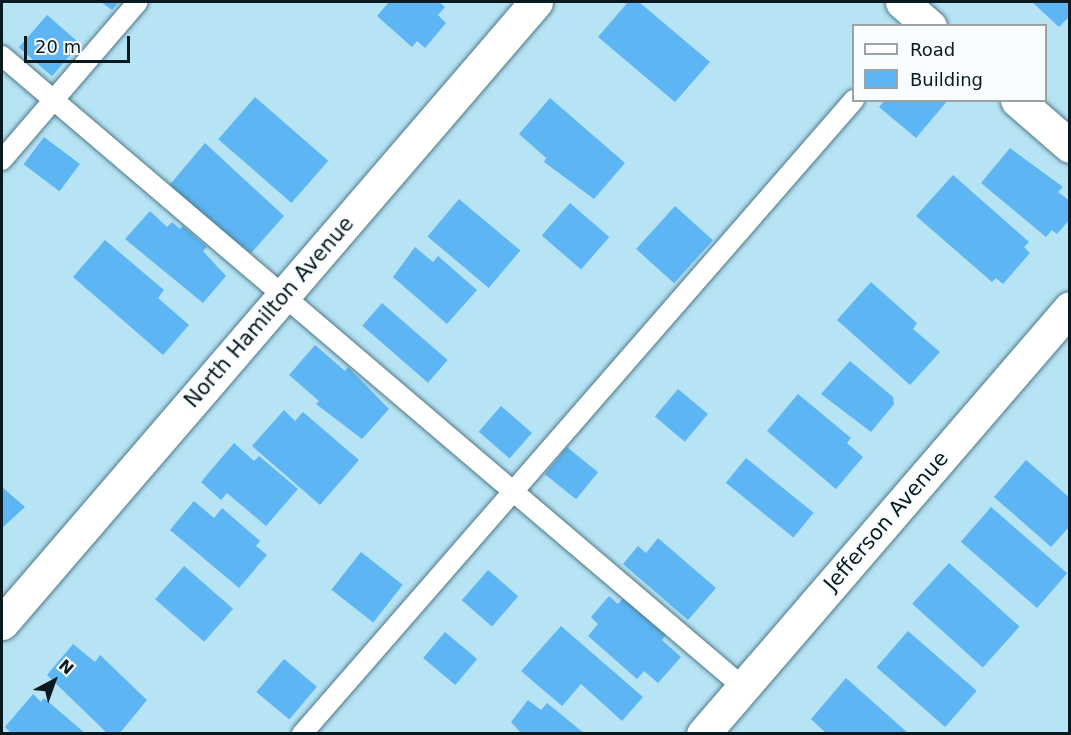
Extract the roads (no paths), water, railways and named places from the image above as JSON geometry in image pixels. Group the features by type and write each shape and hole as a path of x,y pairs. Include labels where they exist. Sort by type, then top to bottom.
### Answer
{"street":[{"name":"North Hamilton Avenue","path":"2,623 536,2"},
{"path":"1019,102 1070,146"},
{"name":"Jefferson Avenue","path":"703,734 1070,308"}],"lane":[{"path":"2,160 138,2"},
{"path":"2,57 281,298 743,687"},
{"path":"302,734 852,102"}]}
